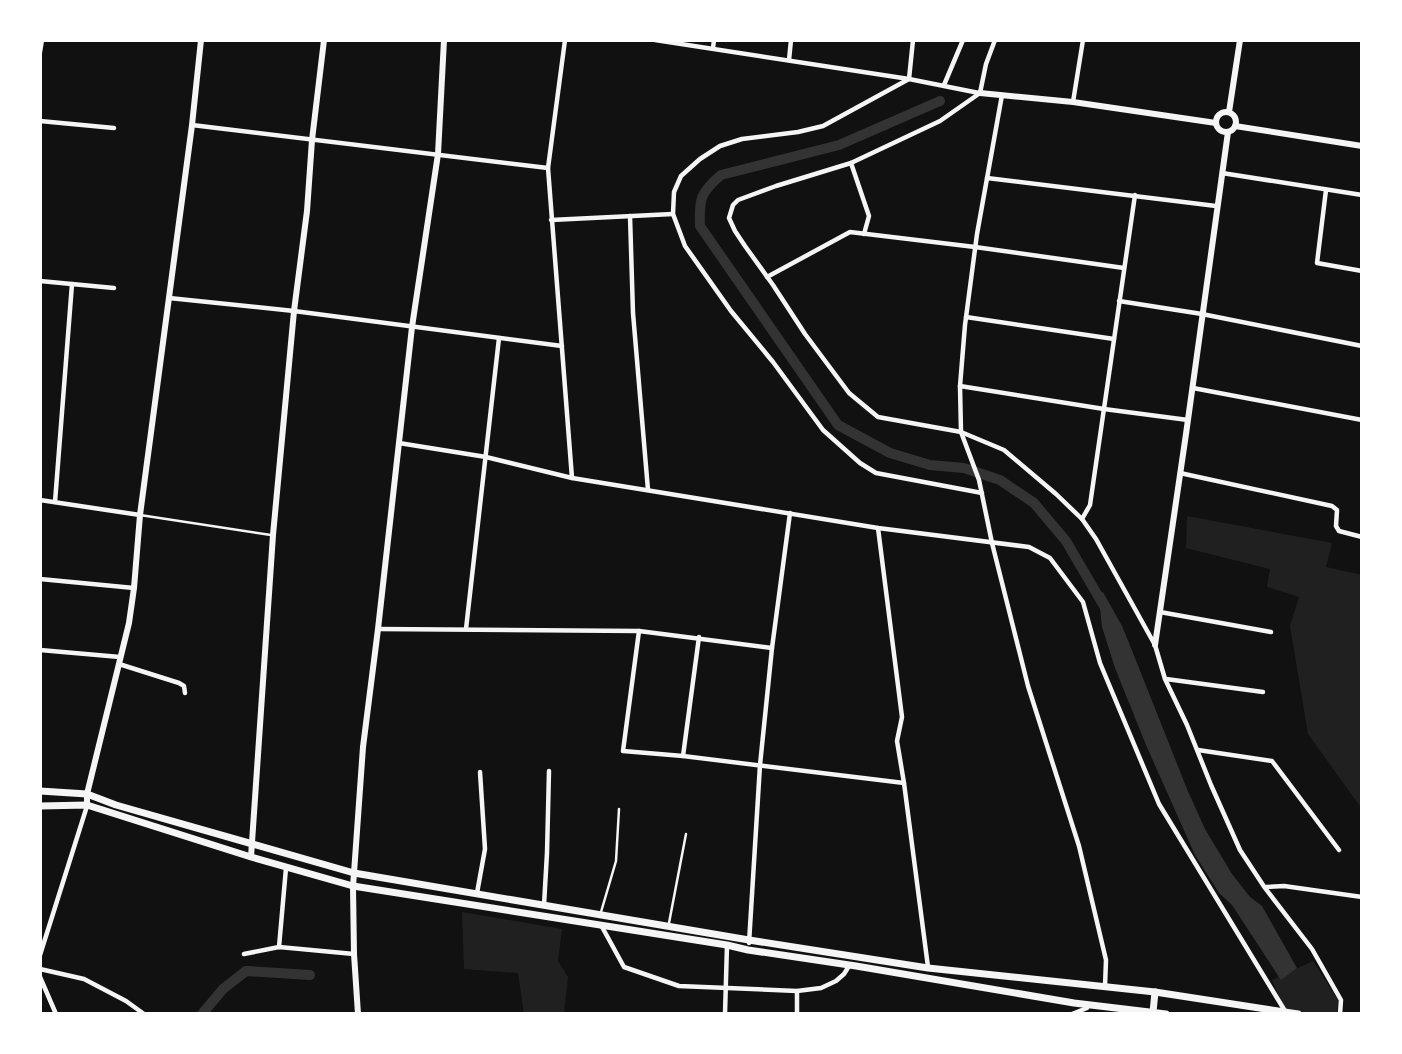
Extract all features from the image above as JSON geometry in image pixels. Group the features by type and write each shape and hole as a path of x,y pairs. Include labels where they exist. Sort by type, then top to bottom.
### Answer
{"main road":[{"path":"40,791 87,793 116,805 354,873 928,968 1155,992 1298,1014"},
{"path":"40,806 87,805 353,886 1074,1003 1166,1014"},
{"path":"928,968 929,979"},
{"path":"1153,1013 1155,992"}],"street":[{"path":"40,51 42,40"},
{"path":"40,955 87,805 87,793 129,623 140,515 201,40"},
{"path":"251,857 273,535 324,40"},
{"path":"358,1014 353,886 363,747 412,327 438,154 444,40"},
{"path":"565,40 548,168 572,478"},
{"path":"655,40 946,85 980,93 1073,102 1216,123"},
{"path":"713,48 714,40"},
{"path":"789,60 791,40"},
{"path":"909,79 913,40"},
{"path":"946,85 963,40"},
{"path":"995,40 986,64 980,93 940,121 851,163 738,200 733,205 729,218 735,231 805,334 849,393 878,417 961,432 1004,450 1082,519 1155,645 1166,679 1240,850 1324,970 1341,1000 1340,1014"},
{"path":"1073,102 1083,40"},
{"path":"1229,112 1240,40"},
{"path":"909,79 823,126 742,139 720,146 681,176 674,192 673,214 685,246 823,430 860,463 877,473 982,494"},
{"path":"1002,95 975,247 966,317 960,386 961,432 979,481 1028,686 1079,846 1106,960 1105,986"},
{"path":"1228,132 1219,129 1216,123 1219,114 1229,112"},
{"path":"1155,645 1216,206 1228,132 1235,126 1236,119 1229,112"},
{"path":"40,121 114,128"},
{"path":"192,125 548,168"},
{"path":"1235,126 1362,146"},
{"path":"851,163 869,216 864,234"},
{"path":"1222,173 1362,195"},
{"path":"987,178 1216,206"},
{"path":"1326,190 1317,263 1362,271"},
{"path":"1082,519 1090,505 1135,195"},
{"path":"551,220 673,214"},
{"path":"630,216 633,313 648,490"},
{"path":"767,277 849,232 1124,268"},
{"path":"40,281 114,288"},
{"path":"55,502 72,284"},
{"path":"168,298 295,311 562,346"},
{"path":"1119,301 1202,314 1362,346"},
{"path":"966,317 1114,339"},
{"path":"466,629 499,338"},
{"path":"960,386 1188,420"},
{"path":"1192,388 1362,421"},
{"path":"399,443 486,457 572,478 878,528 1029,547 1050,558 1083,602 1100,663 1159,804 1285,1011"},
{"path":"1180,473 1332,506 1337,513 1336,526 1339,531 1362,537"},
{"path":"40,500 140,515"},
{"path":"748,950 760,765 790,513"},
{"path":"878,528 902,718 897,741 928,968"},
{"path":"40,579 134,588"},
{"path":"1160,612 1271,632"},
{"path":"378,629 639,631 772,648"},
{"path":"639,631 623,751 904,783"},
{"path":"683,756 699,637"},
{"path":"40,650 119,660 179,683 184,686 185,693"},
{"path":"1166,679 1263,692"},
{"path":"1198,750 1272,761 1339,850"},
{"path":"544,905 549,771"},
{"path":"477,894 485,849 480,772"},
{"path":"279,947 286,867"},
{"path":"1265,887 1284,886 1362,897"},
{"path":"601,925 624,967 679,986 797,991 821,988 836,981 849,965"},
{"path":"725,1014 727,946"},
{"path":"244,954 279,947 354,954"},
{"path":"40,969 84,979 126,1001 144,1014"},
{"path":"40,977 56,1014"},
{"path":"797,991 797,1014"},
{"path":"1074,1003 1085,1012"},
{"path":"1072,1014 1085,1012"}],"lane":[{"path":"140,515 273,535"},
{"path":"600,914 616,861 619,809"},
{"path":"668,927 686,834"}],"shaded area":[{"path":"1187,516 1332,543 1326,567 1362,575 1362,809 1308,734 1290,626 1299,597 1267,587 1270,569 1186,548"},
{"path":"1103,592 1122,626 1205,829 1232,874 1250,897 1262,906 1297,968 1281,980 1232,905 1219,893 1195,855 1115,668 1102,627 1100,608 1094,597"},
{"path":"462,912 562,929 558,961 568,977 564,1014 524,1014 518,973 464,969"},
{"path":"1313,961 1338,1000 1337,1014 1285,1011 1272,980"}],"waterway":[{"path":"940,101 839,145 721,175 702,197 700,226 838,425 890,453 930,465 964,468 1000,480 1034,503 1066,541 1104,606"},
{"path":"202,1014 223,989 246,971 310,975"}]}
